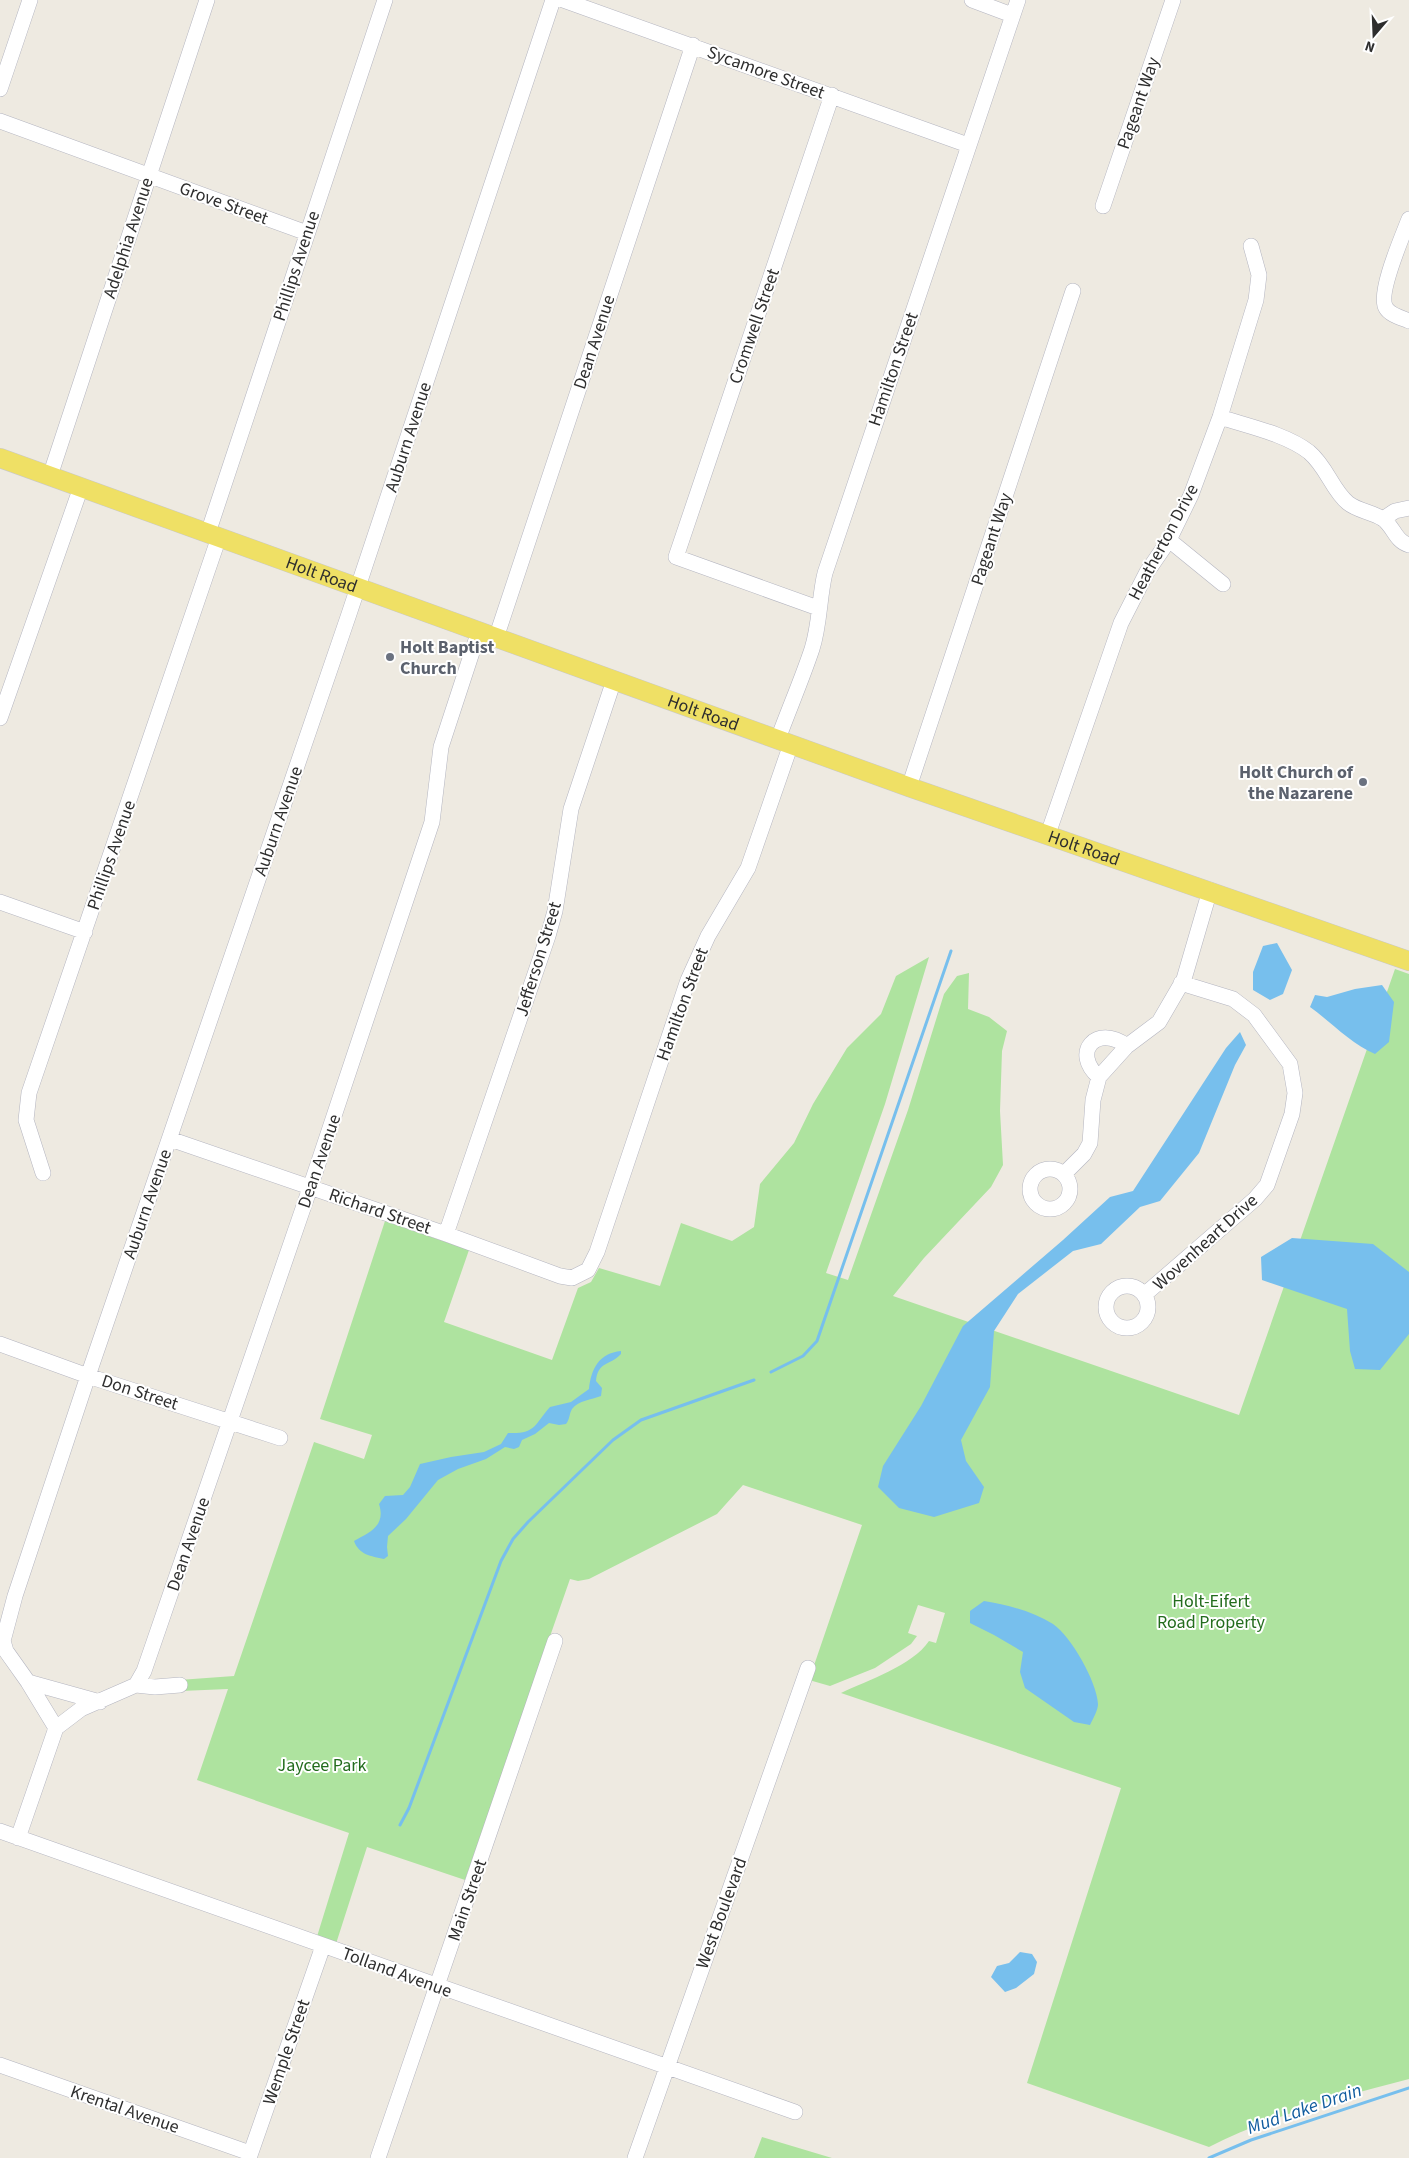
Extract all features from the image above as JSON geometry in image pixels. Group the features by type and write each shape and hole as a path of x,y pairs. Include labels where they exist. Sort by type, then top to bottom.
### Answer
{"main road":[{"name":"Holt Road","path":"0,458 909,787 1210,890 1409,961"}],"street":[{"path":"0,89 30,0"},
{"name":"Adelphia Avenue","path":"50,476 147,176 207,0"},
{"name":"Phillips Avenue","path":"43,1173 26,1120 29,1092 85,932 213,535 307,233 385,0"},
{"name":"Auburn Avenue","path":"28,1682 6,1651 3,1642 15,1596 88,1376 358,588 553,0"},
{"name":"Sycamore Street","path":"563,0 968,145"},
{"path":"972,0 1012,15"},
{"name":"Hamilton Street","path":"588,1270 600,1243 688,980 708,936 748,868 812,648 818,621 818,608 824,572 1018,0"},
{"name":"Pageant Way","path":"1103,206 1173,0"},
{"name":"Dean Avenue","path":"136,1685 144,1671 310,1188 432,822 441,747 488,634 693,46"},
{"name":"Cromwell Street","path":"818,608 676,557 832,95"},
{"name":"Grove Street","path":"0,121 307,233"},
{"path":"1409,219 1386,287 1384,299 1385,308 1391,313 1409,321"},
{"name":"Heatherton Drive","path":"1048,834 1121,623 1147,572 1169,540 1191,496 1220,417 1256,300 1259,275 1252,246"},
{"name":"Pageant Way","path":"909,787 1073,291"},
{"path":"1220,417 1291,441 1306,450 1319,460 1347,502 1383,520 1402,543 1409,545"},
{"path":"0,718 81,487"},
{"path":"1383,520 1395,511 1409,508"},
{"path":"1169,540 1223,584"},
{"name":"Jefferson Street","path":"446,1234 548,936 555,911 571,809 614,680"},
{"path":"1064,1174 1084,1154 1090,1143 1093,1100 1099,1077 1127,1046 1159,1022 1182,983 1210,890"},
{"path":"0,902 85,932"},
{"name":"Wovenheart Drive","path":"1144,1295 1255,1199 1267,1185 1293,1107 1294,1093 1290,1064 1254,1015 1234,999 1182,983"},
{"path":"1099,1077 1088,1064 1089,1046 1095,1040 1111,1037 1127,1046"},
{"name":"Richard Street","path":"170,1139 446,1234 560,1276 572,1278 588,1270"},
{"name":"Don Street","path":"0,1344 88,1376 280,1438"},
{"name":"Main Street","path":"378,2158 555,1641"},
{"name":"West Boulevard","path":"635,2158 808,1668"},
{"path":"28,1682 100,1702"},
{"path":"28,1682 56,1728"},
{"path":"18,1838 56,1728 81,1709 136,1685 155,1687 180,1685"},
{"name":"Tolland Avenue","path":"0,1831 666,2068 795,2112"},
{"name":"Wemple Street","path":"250,2156 323,1946"},
{"name":"Krental Avenue","path":"0,2066 250,2156"}],"green space":[{"name":"Holt-Eifert Road Property","path":"929,957 885,1104 826,1273 848,1280 908,1110 944,994 957,976 969,973 968,1009 989,1017 1007,1031 1002,1051 1000,1111 1003,1165 991,1187 924,1258 893,1296 1239,1415 1395,969 1409,974 1409,2079 1282,2116 1209,2147 1027,2083 1121,1788 841,1693 901,1665 912,1658 929,1641 936,1643 945,1613 918,1605 908,1633 917,1636 911,1644 875,1668 830,1686 809,1680 862,1525 743,1485 717,1514 589,1579 578,1581 570,1579 465,1880 367,1847 334,1950 315,1943 349,1833 197,1780 228,1689 181,1691 179,1680 234,1676 314,1442 364,1459 372,1435 320,1419 385,1221 469,1250 444,1322 552,1360 578,1288 591,1282 599,1268 660,1286 681,1223 732,1241 754,1227 760,1184 794,1143 813,1104 847,1048 881,1014 896,976"},
{"path":"762,2137 832,2158 754,2158"}],"water":[{"path":"1277,943 1292,970 1283,994 1270,1000 1253,990 1253,972 1263,946"},
{"path":"1382,985 1394,1002 1389,1042 1375,1054 1349,1039 1310,1007 1315,995 1327,997 1355,989"},
{"path":"1240,1032 1246,1045 1235,1065 1199,1153 1160,1201 1140,1207 1101,1244 1073,1251 1018,1294 994,1331 990,1387 961,1440 966,1461 984,1487 979,1503 934,1517 899,1508 878,1487 883,1466 921,1406 963,1326 1110,1197 1133,1191 1226,1048"},
{"path":"1292,1238 1373,1244 1409,1272 1409,1334 1380,1370 1355,1369 1350,1351 1347,1309 1262,1280 1261,1257"},
{"path":"621,1351 617,1358 605,1364 599,1370 596,1381 602,1388 601,1396 575,1406 566,1424 549,1423 535,1434 522,1440 519,1447 514,1449 505,1447 486,1459 458,1469 438,1480 406,1519 388,1536 388,1556 384,1559 366,1554 356,1546 354,1541 371,1531 378,1523 381,1512 379,1504 385,1496 403,1495 410,1487 420,1464 484,1452 501,1444 508,1433 529,1430 534,1427 550,1407 571,1402 589,1389 594,1369 598,1363 607,1355"},
{"path":"984,1601 1037,1615 1053,1624 1067,1638 1082,1660 1097,1695 1098,1706 1090,1725 1074,1722 1025,1688 1020,1672 1023,1652 970,1623 970,1611"},
{"path":"1020,1952 1032,1954 1037,1962 1034,1974 1016,1988 1005,1992 991,1977 997,1966 1009,1963"}],"waterway":[{"path":"771,1372 803,1356 817,1341 951,951"},
{"path":"400,1825 409,1808 501,1561 513,1539 528,1522 613,1440 641,1420 754,1380"},
{"name":"Mud Lake Drain","path":"1209,2158 1251,2140 1409,2088"}],"place":[{"name":"Holt Baptist Church","path":"390,657"},
{"name":"Holt Church of the Nazarene","path":"1363,782"}],"park label":[{"name":"Jaycee Park","path":"322,1765"}]}
